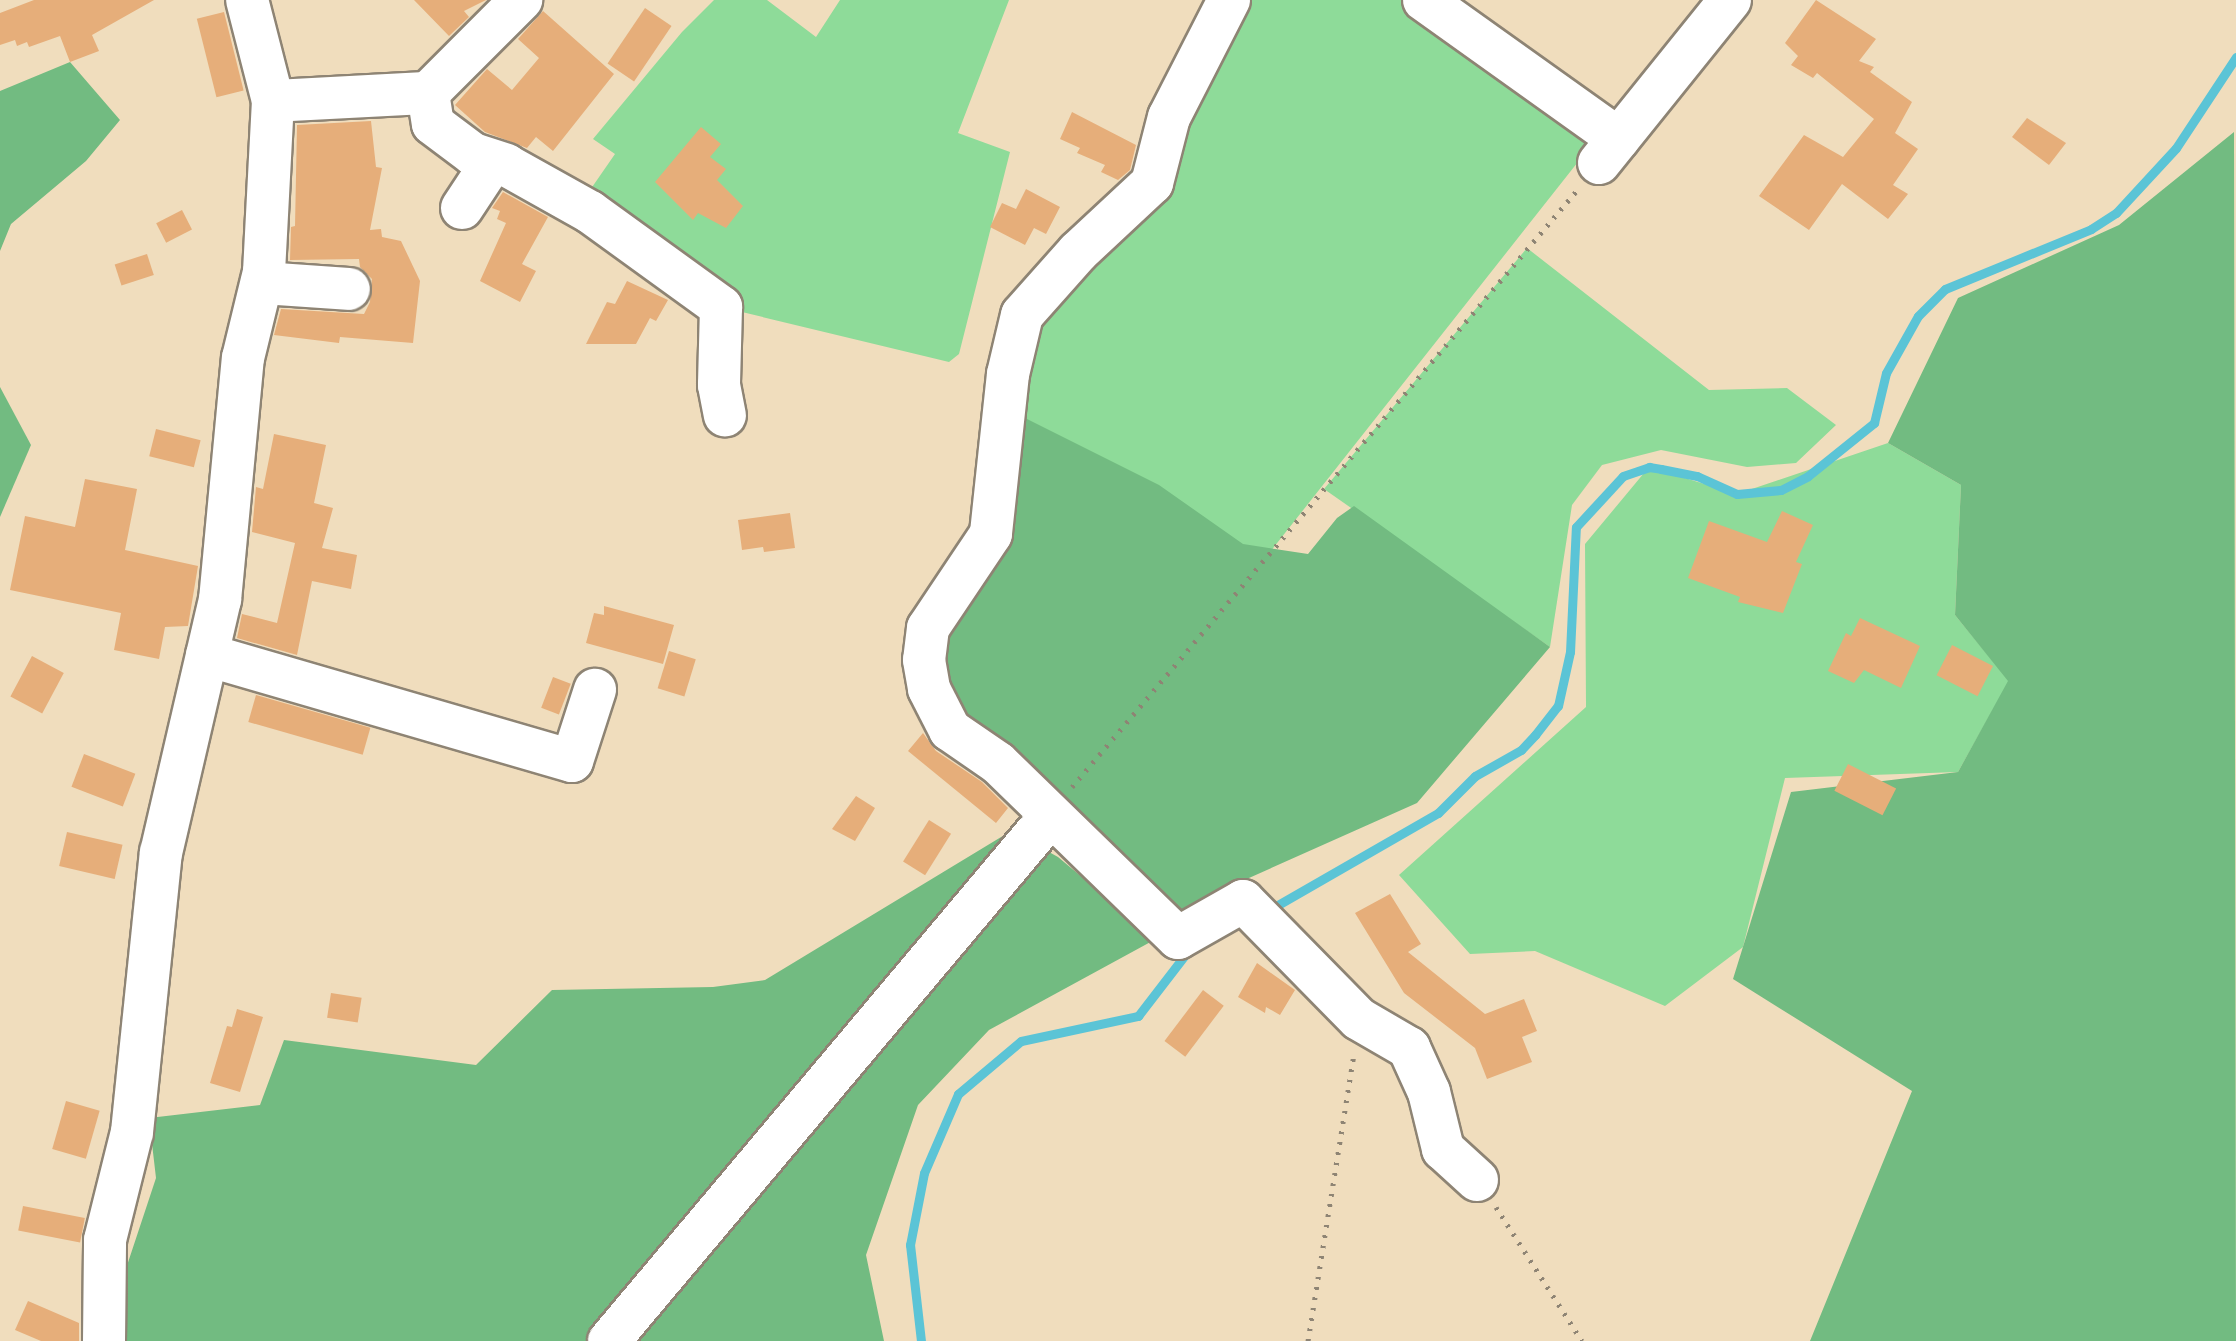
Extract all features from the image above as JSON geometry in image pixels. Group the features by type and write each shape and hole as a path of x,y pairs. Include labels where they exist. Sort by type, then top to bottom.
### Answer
{"street":[{"path":"104,1341 105,1240 132,1132 160,853 220,600 243,358 262,283 273,101 246,0"},
{"path":"273,101 428,94 521,0"},
{"path":"1229,0 1170,117 1152,183 1078,252 1022,315 1008,374 992,534 928,628 924,660 929,689 950,730 998,763 1043,823 1178,938 1243,901 1359,1019 1409,1048 1429,1092 1444,1150 1477,1180"},
{"path":"1424,0 1609,151 1730,0"},
{"path":"428,94 433,124 474,154 590,212 721,306 719,386 725,415"},
{"path":"462,208 493,161"},
{"path":"262,283 350,289"},
{"path":"207,655 572,761 595,690"},
{"path":"609,1341 1043,823"}],"path":[{"path":"1043,823 1609,151"},
{"path":"1308,1341 1359,1019"},
{"path":"1477,1180 1540,1271 1582,1341"}],"green space":[{"path":"714,0 767,0 816,37 840,0 1009,0 958,133 1010,152 959,354 949,362 721,307 579,206 615,154 593,139 682,32"},
{"path":"1238,0 1424,0 1604,129 1259,566 1005,408 1039,320 1174,160"},
{"path":"70,62 120,120 86,161 11,224 0,251 0,91"},
{"path":"2234,132 2236,1341 1810,1341 1912,1091 1733,979 1791,792 1958,772 2008,681 1955,615 1961,485 1888,443 1958,298 2119,225"},
{"path":"1527,248 1709,390 1787,388 1836,425 1796,463 1747,467 1661,450 1602,465 1572,505 1550,647 1324,489"},
{"path":"0,387 31,445 0,517"},
{"path":"1005,408 1159,485 1243,544 1308,554 1337,518 1354,506 1550,647 1417,803 1222,890 1178,938 943,715 933,637 996,551"},
{"path":"1888,443 1961,485 1955,615 2009,681 1958,772 1785,778 1743,947 1665,1006 1535,951 1470,954 1399,875 1586,707 1585,544 1649,467 1737,494"},
{"path":"1011,831 1058,857 1156,939 989,1030 918,1105 866,1255 884,1341 102,1341 156,1178 149,1118 260,1105 284,1040 476,1065 552,990 713,987 765,980"}],"building":[{"path":"34,0 154,0 92,35 99,51 70,62 60,36 29,47 27,42 17,46 15,40 0,45 0,13"},
{"path":"414,0 486,0 464,11 469,17 449,36"},
{"path":"1816,0 1876,39 1859,61 1874,67 1870,72 1912,102 1895,133 1918,149 1893,185 1908,194 1888,219 1842,184 1809,230 1759,196 1804,135 1843,157 1874,119 1817,73 1813,78 1791,65 1798,56 1785,43"},
{"path":"645,8 672,26 634,81 608,64"},
{"path":"543,11 614,74 553,151 536,137 527,148 485,132 455,105 487,69 512,90 539,58 518,39"},
{"path":"224,12 244,91 216,97 197,19"},
{"path":"1072,112 1136,145 1130,170 1118,180 1101,172 1105,165 1077,153 1080,148 1060,139"},
{"path":"2027,118 2066,143 2049,165 2012,137"},
{"path":"371,121 376,167 382,168 370,230 381,229 382,237 401,241 420,281 413,343 340,337 339,343 274,335 281,309 364,314 370,302 372,279 360,267 359,259 290,260 291,227 295,226 297,125"},
{"path":"701,127 721,144 710,157 726,169 717,180 743,206 726,228 698,213 693,220 655,182"},
{"path":"1026,189 1060,207 1046,234 1034,228 1025,245 990,227 1002,203 1016,209"},
{"path":"503,192 548,217 522,264 536,271 520,302 480,281 506,223 497,219 500,211 492,208"},
{"path":"182,210 192,230 166,243 156,223"},
{"path":"147,254 154,275 121,285 115,265"},
{"path":"627,281 668,300 656,321 650,318 636,344 586,344 607,302 615,304"},
{"path":"156,429 201,440 194,467 149,456"},
{"path":"274,434 326,445 314,503 333,508 322,548 357,555 351,589 312,581 297,655 237,638 242,614 277,623 295,543 252,532 256,487 263,489"},
{"path":"85,479 137,489 125,550 198,566 188,626 165,627 159,659 114,650 121,613 10,590 25,516 75,527"},
{"path":"1782,511 1813,525 1796,562 1802,564 1783,613 1738,602 1740,597 1688,578 1709,521 1767,542"},
{"path":"790,513 795,548 742,550 738,520"},
{"path":"604,606 674,625 663,664 586,643 594,613 604,615"},
{"path":"1860,618 1920,646 1901,688 1864,670 1854,683 1828,671 1846,633 1851,636"},
{"path":"1952,645 1993,666 1978,696 1937,675"},
{"path":"669,651 696,659 684,696 658,688"},
{"path":"32,656 64,673 42,714 10,697"},
{"path":"553,677 571,684 559,715 541,708"},
{"path":"256,695 370,728 363,755 248,722"},
{"path":"923,733 936,751 982,782 1008,808 996,823 908,751"},
{"path":"84,754 135,774 123,806 71,787"},
{"path":"1848,764 1896,789 1882,815 1834,791"},
{"path":"856,796 875,808 855,841 832,829"},
{"path":"929,820 951,834 925,875 903,862"},
{"path":"67,832 123,845 115,879 59,866"},
{"path":"1390,894 1421,944 1408,952 1485,1014 1524,999 1537,1031 1522,1037 1532,1062 1487,1079 1475,1048 1404,993 1355,913"},
{"path":"1257,963 1295,990 1280,1015 1266,1007 1265,1013 1238,997"},
{"path":"1203,990 1224,1006 1185,1057 1164,1041"},
{"path":"331,993 362,998 358,1023 327,1018"},
{"path":"237,1009 263,1017 240,1092 210,1083 227,1026 232,1027"},
{"path":"66,1101 100,1111 86,1159 52,1149"},
{"path":"23,1206 85,1218 80,1243 18,1231"},
{"path":"28,1301 79,1323 79,1341 41,1341 15,1330"}],"waterway":[{"path":"1269,910 1438,813 1475,776 1521,750 1535,735 1558,706 1570,652 1576,527 1623,476 1649,467 1697,476 1737,494 1781,490 1808,476 1874,423 1886,373 1918,316 1945,289 2091,229 2116,213 2176,148 2236,57"},
{"path":"921,1341 910,1245 924,1173 958,1094 1021,1041 1138,1016 1188,951"}]}
